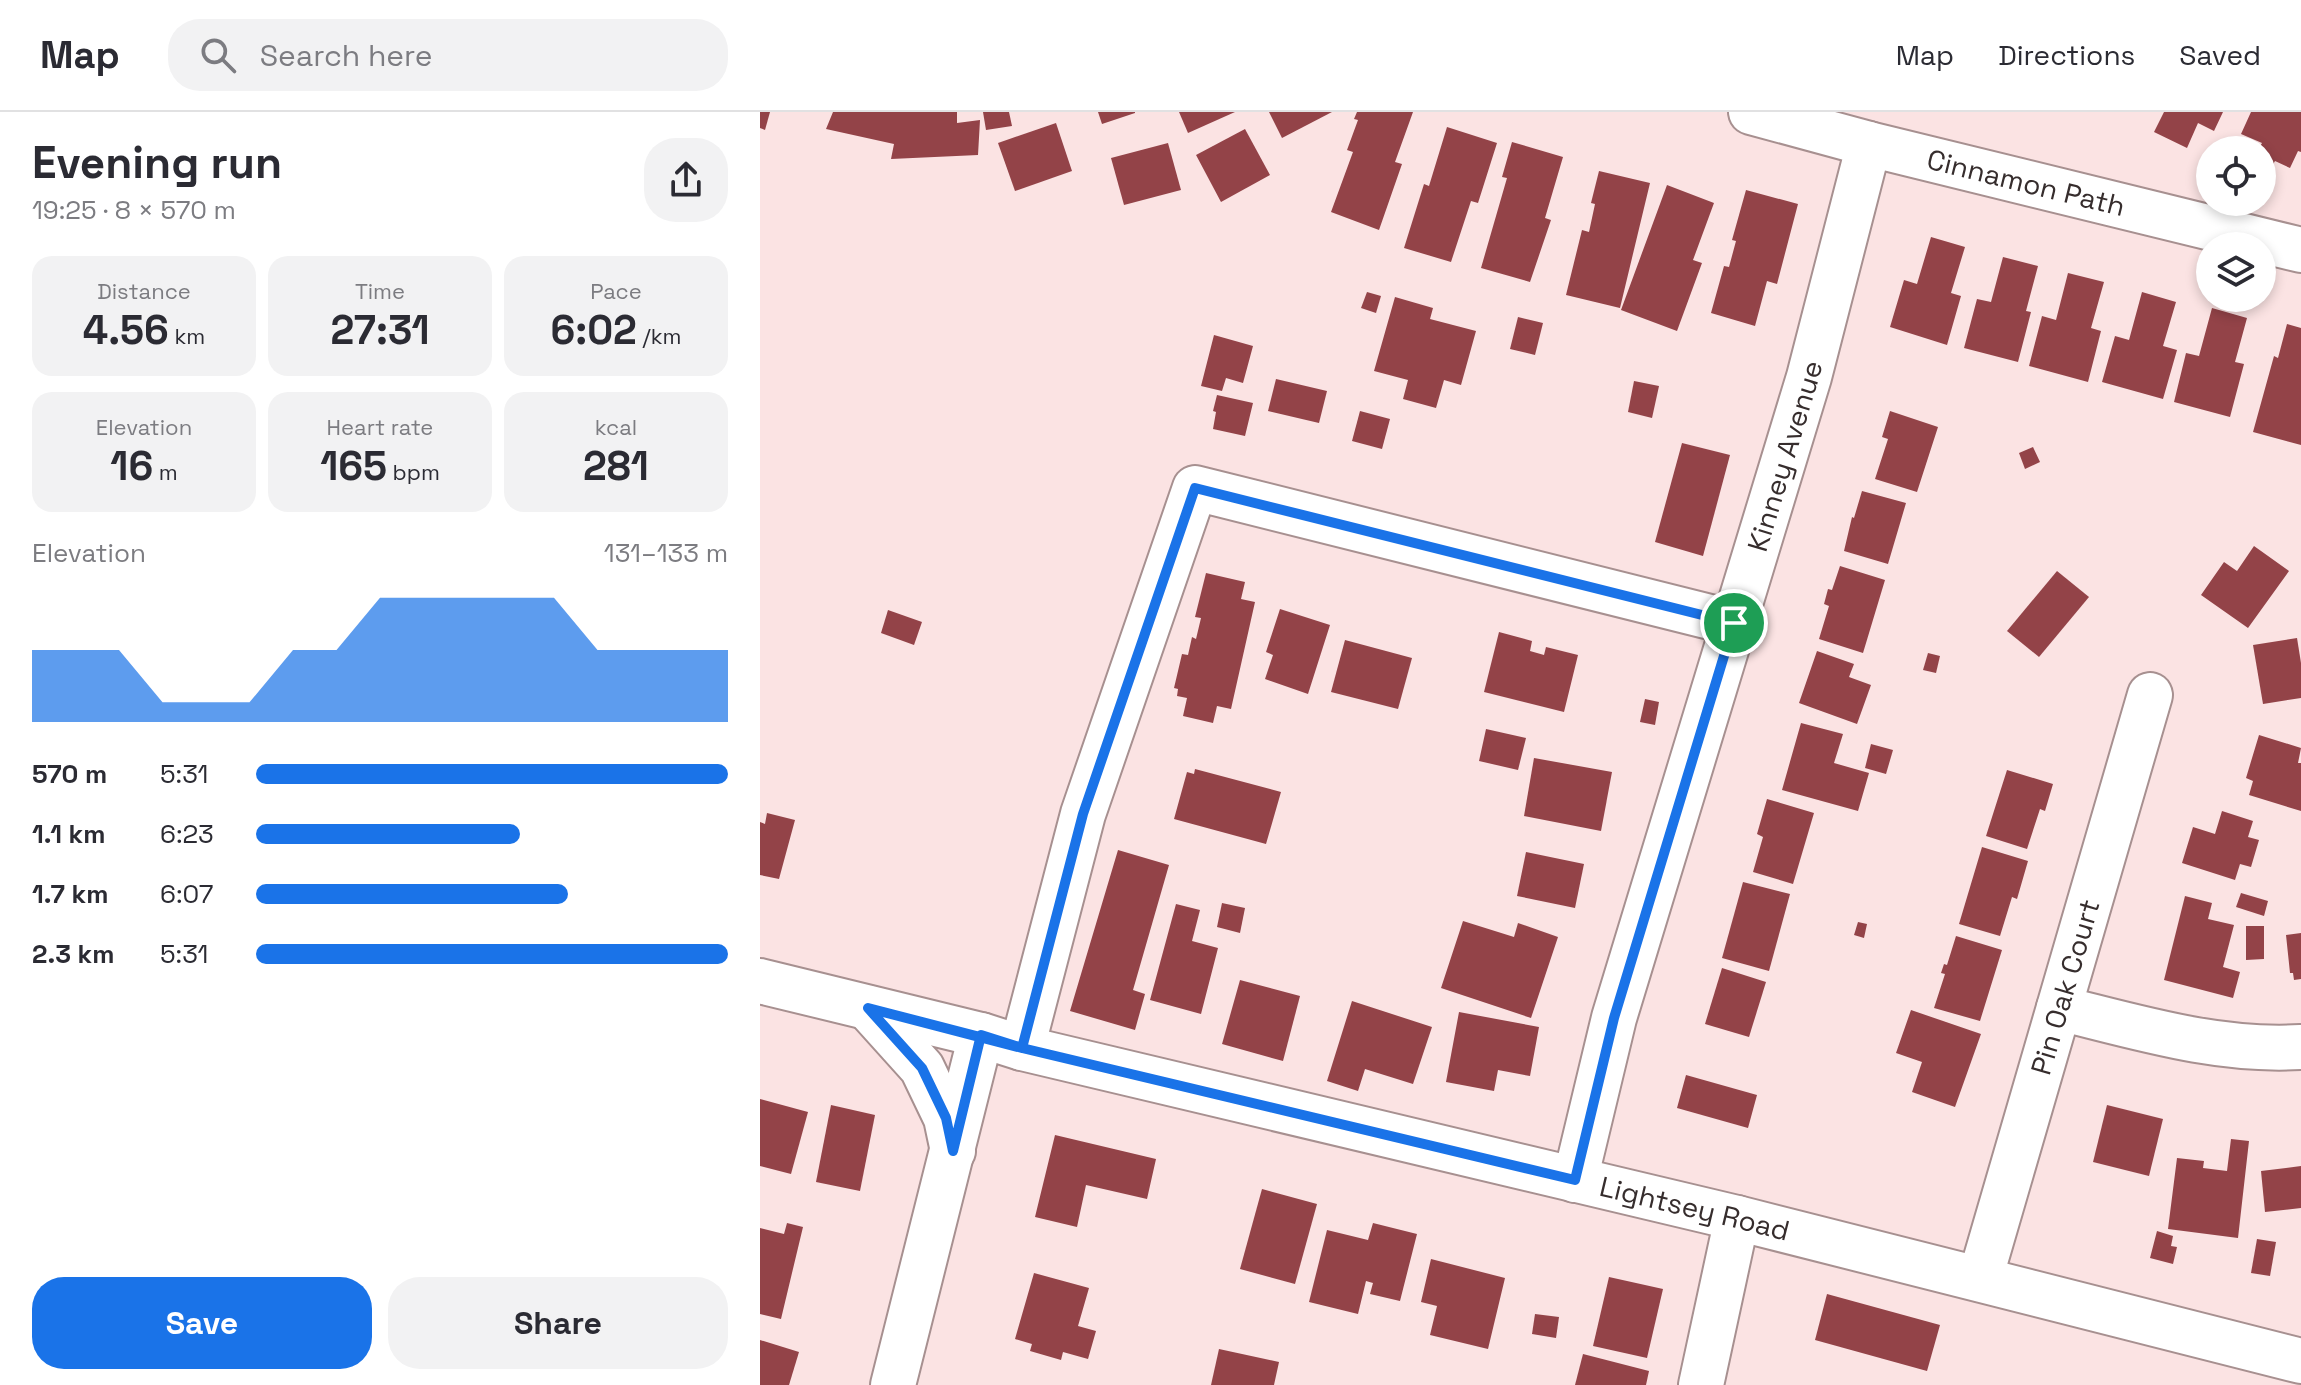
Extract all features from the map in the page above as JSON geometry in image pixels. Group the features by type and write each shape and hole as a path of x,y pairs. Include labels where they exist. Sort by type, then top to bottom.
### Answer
{"street":[{"name":"Cinnamon Path","path":"1751,112 2301,250"},
{"name":"Kinney Avenue","path":"1575,1180 1614,1018 1809,377 1869,144"},
{"path":"1022,1048 1083,814 1195,488 1734,623"},
{"name":"Pin Oak Court","path":"1980,1279 2150,695"},
{"name":"Lightsey Road","path":"760,981 981,1035 1022,1048 1737,1218 2301,1361"},
{"path":"868,1008 922,1068 946,1118 953,1151"},
{"path":"2059,1008 2206,1044 2270,1049 2301,1047"},
{"path":"893,1385 981,1035"},
{"path":"1701,1385 1737,1218"}],"building":[{"path":"760,112 770,112 765,130 760,128"},
{"path":"833,112 957,112 957,123 980,120 978,155 891,159 894,144 826,129"},
{"path":"983,112 1009,112 1012,126 986,130"},
{"path":"1098,112 1135,112 1135,113 1102,124"},
{"path":"1179,112 1235,112 1188,133"},
{"path":"1269,112 1332,112 1282,138"},
{"path":"1357,112 1413,112 1395,162 1402,164 1379,230 1331,212 1353,152 1347,150 1358,120 1354,119"},
{"path":"2164,112 2223,112 2214,131 2198,123 2187,148 2154,132"},
{"path":"2251,112 2301,112 2301,152 2298,151 2290,168 2276,161 2276,136 2241,134"},
{"path":"1056,123 1072,171 1015,191 998,143"},
{"path":"1447,127 1497,143 1478,203 1471,201 1451,262 1404,248 1424,184 1429,186"},
{"path":"1245,129 1270,175 1221,202 1196,155"},
{"path":"1512,142 1563,157 1545,218 1551,220 1530,282 1481,268 1507,178 1502,177"},
{"path":"1168,143 1181,190 1124,205 1111,158"},
{"path":"1599,171 1650,183 1620,308 1566,295 1582,230 1589,232 1595,204 1591,203"},
{"path":"1667,185 1714,203 1693,260 1702,263 1677,331 1621,310"},
{"path":"1746,190 1798,204 1777,284 1767,281 1755,326 1711,313 1724,266 1729,267 1736,241 1732,240"},
{"path":"1931,237 1965,247 1951,293 1961,296 1947,345 1890,327 1904,280 1917,284"},
{"path":"2003,257 2038,266 2026,311 2031,312 2018,362 1964,348 1977,299 1991,302"},
{"path":"2068,273 2104,282 2091,328 2101,331 2088,382 2029,366 2042,316 2056,320"},
{"path":"1367,292 1381,296 1376,313 1361,308"},
{"path":"2142,292 2176,302 2163,346 2177,350 2163,399 2102,382 2115,336 2129,340"},
{"path":"1395,297 1433,308 1430,319 1476,331 1461,385 1444,380 1436,408 1403,399 1408,380 1374,371"},
{"path":"2211,312 2226,312 2247,318 2235,362 2244,364 2230,417 2174,402 2186,353 2199,356"},
{"path":"1518,317 1543,323 1535,355 1510,349"},
{"path":"2287,324 2301,328 2301,445 2253,432 2274,356 2278,358"},
{"path":"1214,335 1253,346 1243,383 1226,378 1222,391 1201,386"},
{"path":"1276,379 1327,391 1319,423 1268,411"},
{"path":"1634,381 1659,386 1652,418 1628,412"},
{"path":"1217,395 1253,403 1245,436 1213,429"},
{"path":"1360,411 1390,419 1382,449 1352,441"},
{"path":"1890,411 1938,427 1917,492 1875,479 1888,439 1882,437"},
{"path":"1682,443 1730,455 1703,556 1655,542"},
{"path":"2033,447 2040,462 2025,469 2019,453"},
{"path":"1862,491 1906,503 1888,564 1844,551"},
{"path":"2254,546 2289,571 2248,628 2201,595 2224,562 2237,571"},
{"path":"1840,566 1885,580 1863,653 1819,639 1829,606 1824,604 1828,589 1832,590"},
{"path":"2057,571 2089,597 2039,657 2007,631"},
{"path":"1206,573 1245,582 1241,599 1255,602 1231,709 1217,706 1213,723 1183,716 1187,698 1177,696 1178,689 1174,688 1182,654 1188,655 1192,637 1196,639 1201,618 1195,617"},
{"path":"1280,609 1330,625 1308,694 1265,679 1273,655 1266,652"},
{"path":"888,610 922,622 914,645 881,633"},
{"path":"1499,632 1532,641 1530,651 1544,655 1546,647 1578,655 1564,712 1484,692"},
{"path":"2297,638 2301,698 2263,704 2253,645"},
{"path":"1345,640 1412,658 1398,709 1331,692"},
{"path":"1817,651 1854,664 1849,677 1871,685 1857,724 1799,703"},
{"path":"1928,653 1940,656 1936,673 1923,670"},
{"path":"1645,699 1659,702 1655,725 1640,722"},
{"path":"1801,723 1843,734 1834,763 1869,773 1858,811 1782,790"},
{"path":"1486,729 1526,738 1518,770 1479,761"},
{"path":"2259,735 2301,748 2298,763 2301,763 2301,811 2249,795 2253,781 2246,778"},
{"path":"1871,744 1893,750 1886,774 1865,768"},
{"path":"1534,758 1612,772 1601,831 1524,816"},
{"path":"1195,769 1281,792 1266,844 1174,819 1187,772 1194,774"},
{"path":"2007,770 2053,784 2045,811 2040,809 2027,849 1986,836"},
{"path":"1767,799 1814,813 1793,884 1753,872 1763,837 1757,834"},
{"path":"2222,811 2253,821 2248,837 2259,840 2251,867 2240,864 2235,880 2182,863 2193,827 2215,834"},
{"path":"767,813 795,820 779,879 760,875 760,822 765,824"},
{"path":"1982,847 2028,861 2017,899 2012,897 2000,936 1959,924"},
{"path":"1118,850 1169,865 1133,990 1145,994 1135,1030 1070,1011"},
{"path":"1526,852 1584,864 1575,908 1517,896"},
{"path":"1743,882 1790,894 1769,971 1722,958"},
{"path":"2241,893 2268,901 2264,916 2236,907"},
{"path":"2185,896 2212,903 2208,919 2234,925 2223,967 2240,972 2233,998 2164,980"},
{"path":"1222,903 1245,908 1240,933 1217,927"},
{"path":"1176,904 1200,910 1192,941 1218,948 1201,1014 1150,1000"},
{"path":"1463,921 1514,937 1518,923 1558,937 1531,1018 1441,988"},
{"path":"1858,922 1867,924 1864,938 1854,935"},
{"path":"2246,926 2264,926 2264,959 2246,960"},
{"path":"2301,933 2301,979 2294,980 2293,973 2290,973 2286,935"},
{"path":"1956,936 2002,950 1980,1021 1934,1008 1945,974 1941,973 1944,964 1947,965"},
{"path":"1722,968 1766,982 1749,1037 1705,1024"},
{"path":"1240,980 1300,996 1283,1061 1222,1044"},
{"path":"1352,1001 1432,1027 1413,1084 1365,1069 1358,1091 1327,1081"},
{"path":"1911,1010 1981,1034 1955,1107 1912,1092 1922,1062 1896,1053"},
{"path":"1459,1012 1539,1027 1530,1076 1498,1070 1494,1091 1446,1082"},
{"path":"1686,1075 1757,1095 1748,1128 1677,1108"},
{"path":"760,1099 808,1112 791,1174 760,1166"},
{"path":"831,1105 875,1115 860,1191 816,1182"},
{"path":"2107,1105 2163,1119 2149,1176 2093,1162"},
{"path":"1055,1135 1156,1159 1147,1199 1086,1185 1077,1227 1035,1217"},
{"path":"2231,1139 2249,1141 2238,1238 2168,1229 2177,1158 2204,1161 2203,1168 2227,1171"},
{"path":"2301,1166 2301,1208 2265,1212 2261,1171"},
{"path":"1262,1189 1317,1204 1295,1284 1240,1269"},
{"path":"787,1223 803,1227 781,1319 760,1314 760,1228 784,1234"},
{"path":"1373,1223 1417,1234 1400,1301 1370,1294 1373,1283 1366,1281 1358,1314 1309,1302 1327,1230 1368,1240"},
{"path":"2157,1231 2173,1236 2171,1246 2177,1247 2173,1264 2150,1258"},
{"path":"2257,1239 2276,1242 2270,1276 2251,1273"},
{"path":"1431,1259 1505,1278 1488,1349 1430,1335 1437,1306 1421,1302"},
{"path":"1034,1273 1089,1288 1078,1326 1096,1331 1088,1359 1063,1352 1061,1360 1030,1351 1032,1344 1015,1339"},
{"path":"1609,1277 1663,1289 1647,1358 1593,1346"},
{"path":"1827,1294 1940,1325 1927,1371 1815,1340"},
{"path":"1535,1314 1559,1317 1556,1338 1532,1334"},
{"path":"760,1340 799,1352 789,1385 760,1385"},
{"path":"1219,1349 1279,1362 1274,1385 1211,1385"},
{"path":"1583,1354 1649,1371 1646,1385 1575,1385"}],"route":[{"path":"1734,623 1195,488 1083,814 1022,1048 981,1035 868,1008 922,1068 946,1118 953,1151 981,1035 1022,1048 1575,1180 1614,1018 1734,623"}]}
